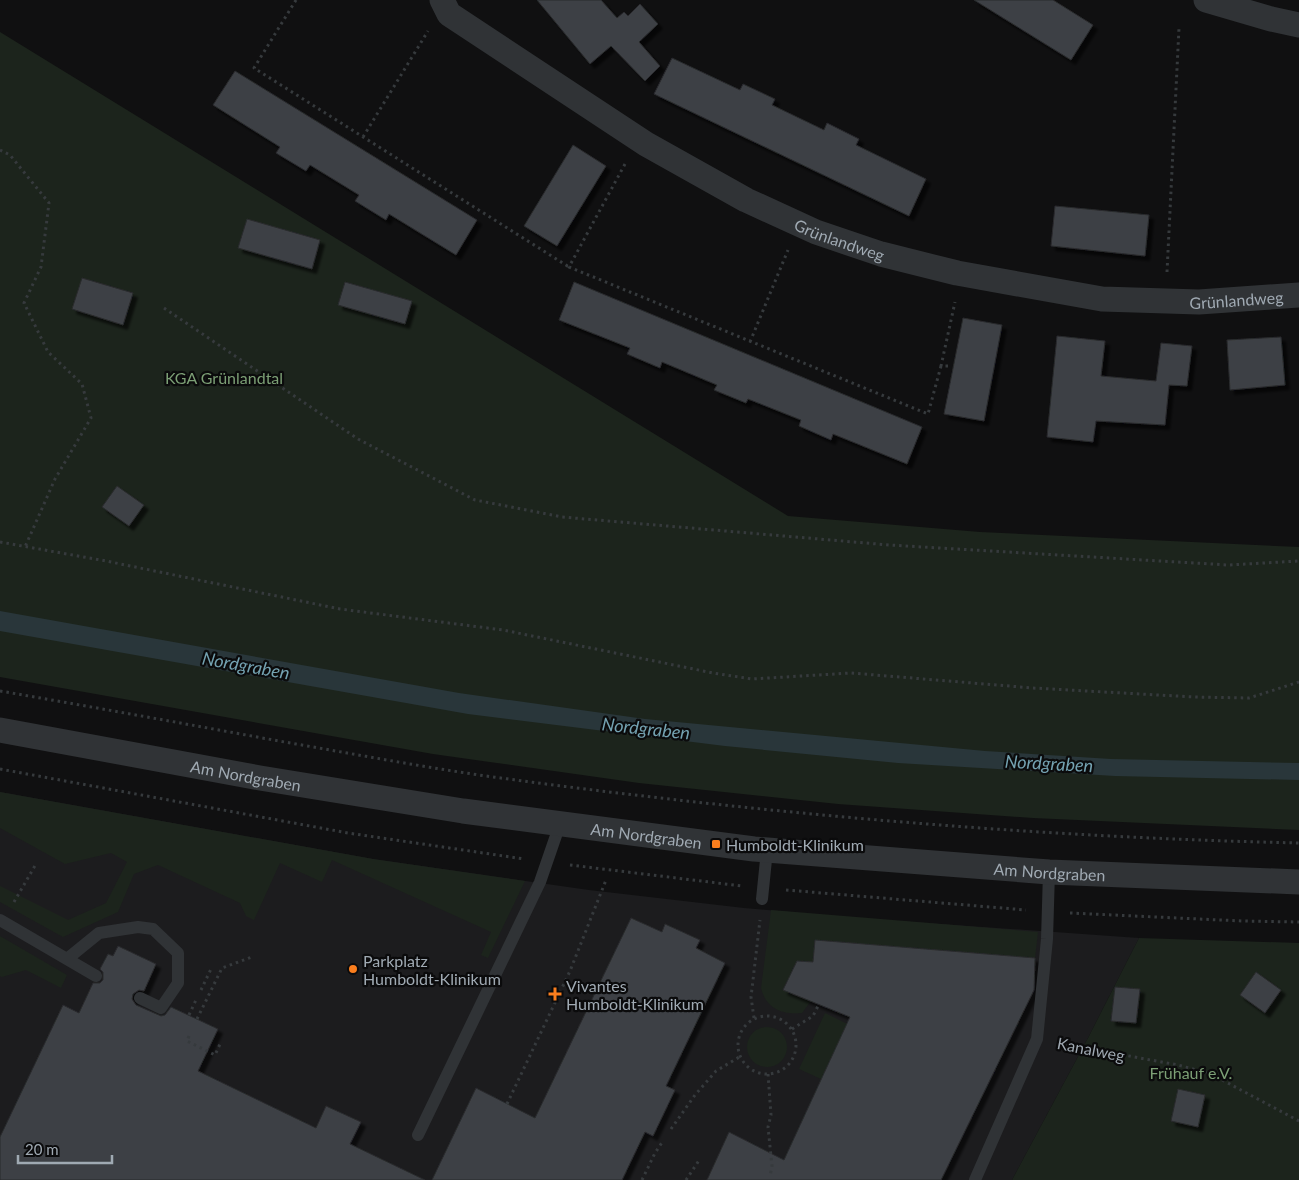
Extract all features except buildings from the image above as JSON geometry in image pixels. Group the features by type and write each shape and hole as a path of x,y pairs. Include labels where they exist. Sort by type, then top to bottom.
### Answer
{"street":[{"name":"Grünlandweg","path":"442,0 449,14 646,144 746,200 816,232 881,254 957,273 1102,299 1199,302 1299,295"},
{"path":"1206,0 1299,25"},
{"name":"Am Nordgraben","path":"0,730 260,778 463,811 767,850 1049,872 1299,882"}],"lane":[{"path":"418,1135 540,882 560,824"},
{"path":"762,899 767,850"},
{"name":"Kanalweg","path":"1037,1039 1047,932 1049,872"},
{"path":"0,920 96,976"},
{"path":"67,959 99,933 138,926 153,929 178,954 178,983 161,1008 140,998"},
{"path":"975,1180 1037,1039"}],"path":[{"path":"296,0 254,68 570,268 928,414 956,300"},
{"path":"363,137 431,27"},
{"path":"1167,275 1178,28"},
{"path":"0,150 10,155 49,203 41,268 24,303 48,352 82,384 91,418 55,478 25,547"},
{"path":"570,268 627,160"},
{"path":"750,342 790,244"},
{"path":"164,308 358,439 475,500 562,517 889,545 1228,565 1299,562"},
{"path":"941,366 948,366"},
{"path":"0,542 106,561 340,609 503,630 713,673 752,679 851,673 1042,688 1194,697 1249,698 1299,682"},
{"path":"0,691 395,762 734,806 899,822 1020,831 1299,843"},
{"path":"18,896 36,864"},
{"path":"507,1104 570,970 606,880"},
{"path":"754,1018 751,997 762,899"},
{"path":"197,1019 222,968 252,957"},
{"path":"792,1029 813,1016 819,1004"},
{"path":"765,1016 780,1018 792,1029 796,1044 794,1058 783,1070 768,1074 756,1072 744,1062 738,1050 739,1036 745,1025 754,1018 765,1016"},
{"path":"190,1036 187,1041 215,1055 221,1042"},
{"name":"Kanalweg","path":"1037,1039 1178,1065 1210,1074 1299,1121"},
{"path":"671,1129 695,1094 716,1072 741,1056"},
{"path":"768,1074 771,1116 768,1127 772,1166 770,1176"},
{"path":"642,1180 663,1141"},
{"path":"686,1180 700,1159"}],"shaded area":[{"name":"Vivantes Humboldt-Klinikum","path":"0,792 373,859 589,890 744,908 869,919 1139,938 1012,1180 0,1180"}],"green space":[{"name":"KGA Grünlandtal","path":"0,32 788,516 980,532 1299,547 1299,830 1033,818 838,804 639,783 433,754 0,677"},
{"path":"0,792 373,859 525,881 488,958 481,955 491,932 332,860 322,882 280,863 254,920 246,916 240,903 158,865 134,874 118,912 63,937 0,902 0,886 68,920 106,903 127,862 111,853 65,864 0,828"},
{"path":"771,910 1038,932 1035,958 815,940 813,962 797,962 783,989 811,1001 802,1013 782,1012 771,1006 763,995 761,988"},
{"path":"0,936 67,975 61,988 26,970 0,976"},
{"name":"Frühauf e.V.","path":"1139,938 1299,943 1299,1180 1012,1180"},
{"path":"825,1013 847,1024 821,1079 799,1069"},
{"path":"767,1027 781,1033 787,1047 781,1061 767,1067 753,1061 747,1047 753,1033"}],"water":[{"name":"Nordgraben","path":"0,611 459,693 645,719 985,751 1111,759 1299,763 1299,780 1115,776 898,763 725,746 468,714 0,631"}],"place":[{"name":"Humboldt-Klinikum","path":"716,844"},
{"name":"Parkplatz Humboldt-Klinikum","path":"353,969"},
{"name":"Vivantes Humboldt-Klinikum","path":"555,994"}]}
